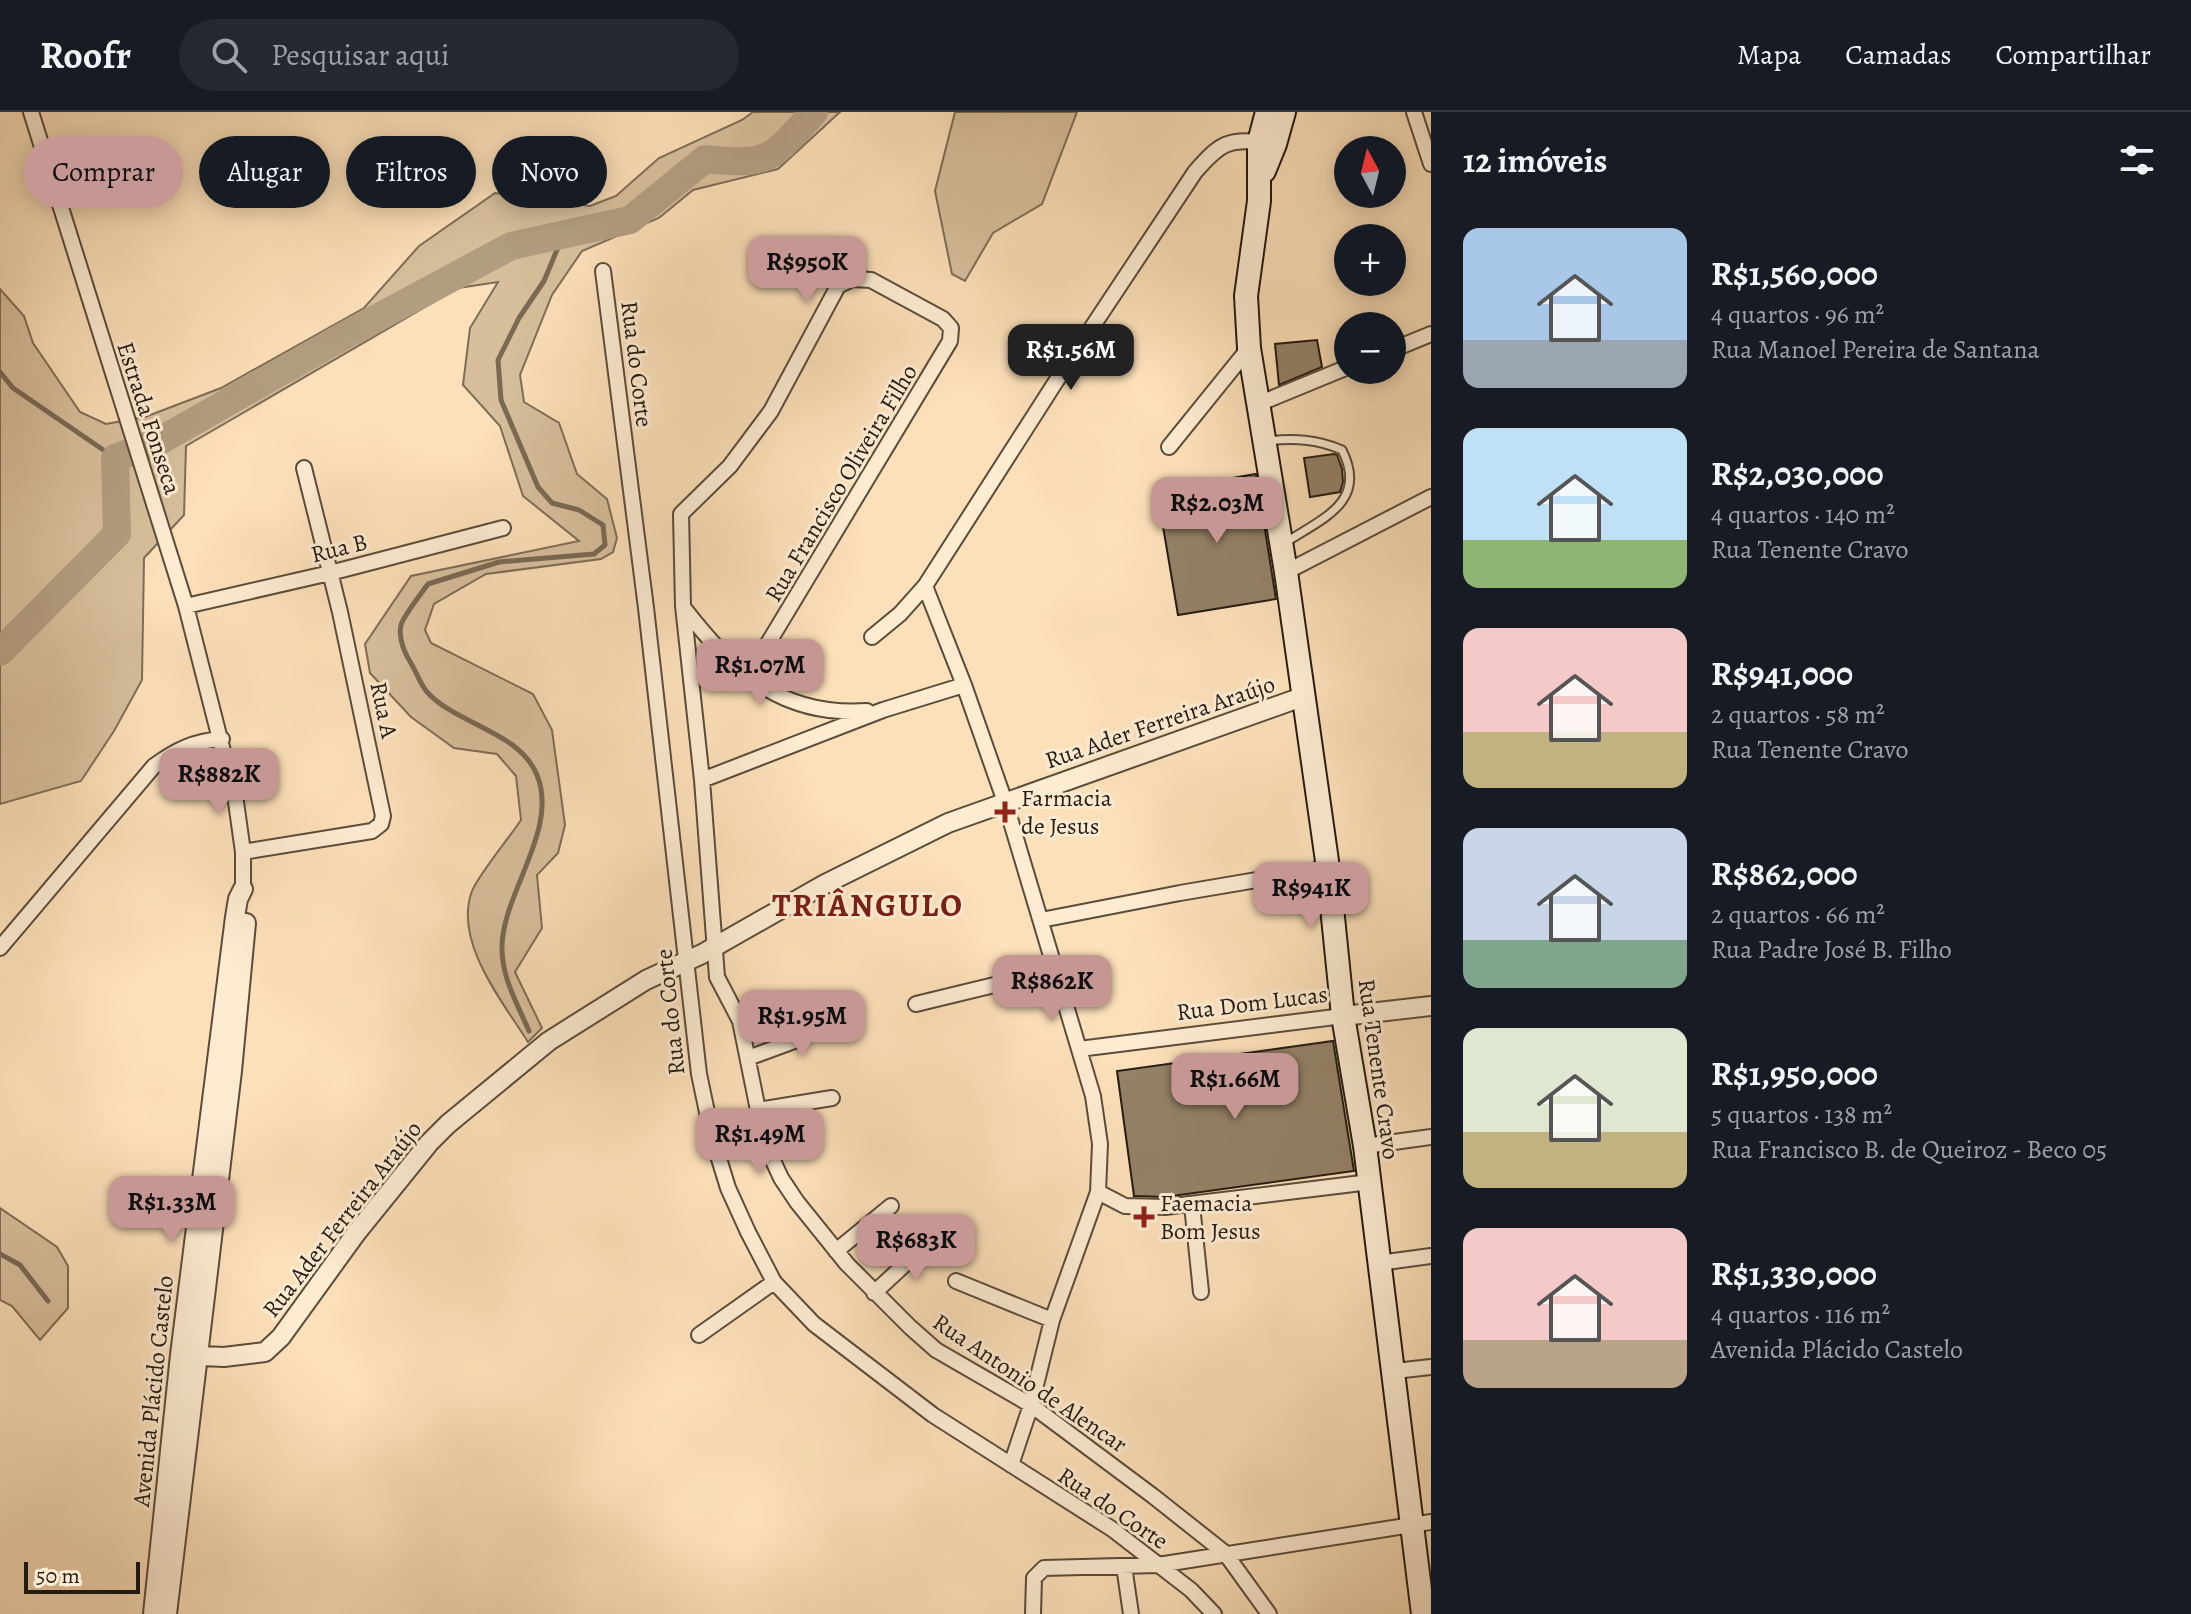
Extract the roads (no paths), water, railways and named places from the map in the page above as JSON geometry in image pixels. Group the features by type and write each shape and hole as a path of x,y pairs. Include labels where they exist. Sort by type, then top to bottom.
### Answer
{"main road":[{"path":"1267,112 1267,143"},
{"path":"1267,143 1284,112"},
{"name":"Rua Tenente Cravo","path":"1267,143 1246,296 1249,348 1286,572 1328,868 1343,1016 1365,1146 1395,1371 1421,1524 1423,1614"}],"street":[{"name":"Estrada Fonseca","path":"31,112 186,606 222,739"},
{"path":"1414,112 1431,164"},
{"path":"872,637 900,614 925,586 1063,369 1195,172 1222,145 1235,140 1267,143"},
{"name":"Rua do Corte","path":"603,271 699,1074 712,1136 728,1188 748,1232 774,1282 814,1324 933,1415 1112,1529 1191,1590 1214,1614"},
{"name":"Rua Francisco Oliveira Filho","path":"681,514 730,466 771,411 838,286 852,279 871,280 943,319 951,328 945,354 749,675"},
{"path":"1406,344 1431,334"},
{"path":"1169,447 1249,348"},
{"path":"1258,404 1334,373"},
{"name":"Rua A","path":"243,852 372,831 381,824 383,816 304,468"},
{"path":"1286,572 1431,497"},
{"name":"Rua Antonio de Alencar","path":"681,514 683,606 702,780 717,977 740,1021 758,1110 770,1154 781,1178 836,1251 874,1293 936,1350 1031,1405 1225,1553 1269,1614"},
{"name":"Rua B","path":"186,606 503,528"},
{"path":"925,586 1005,802 1093,1096 1098,1122 1098,1192 1052,1320 1031,1405 1011,1465"},
{"path":"683,606 720,652 790,702 804,708 849,713 883,710"},
{"path":"702,780 883,710 964,685"},
{"name":"Rua Ader Ferreira Araújo","path":"189,1355 246,1356 265,1352 281,1337 357,1232 448,1124 549,1041 646,980 687,961 825,884 948,823 1302,697"},
{"path":"0,948 154,766 172,752 198,740 222,739"},
{"name":"Avenida Plácido Castelo","path":"153,1614 166,1558 225,1070 235,917 243,889 243,852 236,802 222,739"},
{"path":"1041,920 1328,868"},
{"path":"916,1004 1056,970"},
{"name":"Rua Dom Lucas","path":"1079,1049 1431,1006"},
{"path":"748,1058 797,1040 837,1018"},
{"path":"758,1110 832,1098"},
{"path":"1365,1146 1431,1137"},
{"path":"1098,1192 1125,1206 1192,1205 1370,1182"},
{"path":"1192,1205 1201,1292"},
{"path":"836,1251 891,1206"},
{"path":"874,1293 930,1241"},
{"path":"1379,1263 1431,1256"},
{"path":"956,1281 1052,1320"},
{"path":"699,1335 774,1282"},
{"path":"1395,1371 1431,1367"},
{"path":"1033,1614 1034,1578 1051,1567 1158,1565 1421,1524"},
{"name":"Avenida Plácido Castelo","path":"166,1558 167,1614"},
{"path":"1124,1566 1131,1614"}],"lane":[{"path":"1264,441 1298,438 1328,444 1342,450 1351,472 1351,488 1341,504 1281,545"}],"waterway":[{"path":"0,652 117,534 115,458 156,443 349,333 511,246 630,220 705,159 744,161 768,156 814,112"},
{"path":"529,1031 507,979 502,945 511,903 541,817 542,796 537,775 516,748 454,713 427,692 405,651 400,630 428,584 499,562 594,554 605,545 603,525 579,510 552,503 538,487 501,400 498,360 519,318 544,281 564,233"},
{"path":"0,372 13,388 115,458"},
{"path":"0,1254 20,1265 48,1301"}],"place":[{"name":"Farmacia de Jesus","path":"1005,812"},
{"name":"Faemacia Bom Jesus","path":"1144,1217"}],"district":[{"name":"TRIÂNGULO","path":"868,905"}]}
